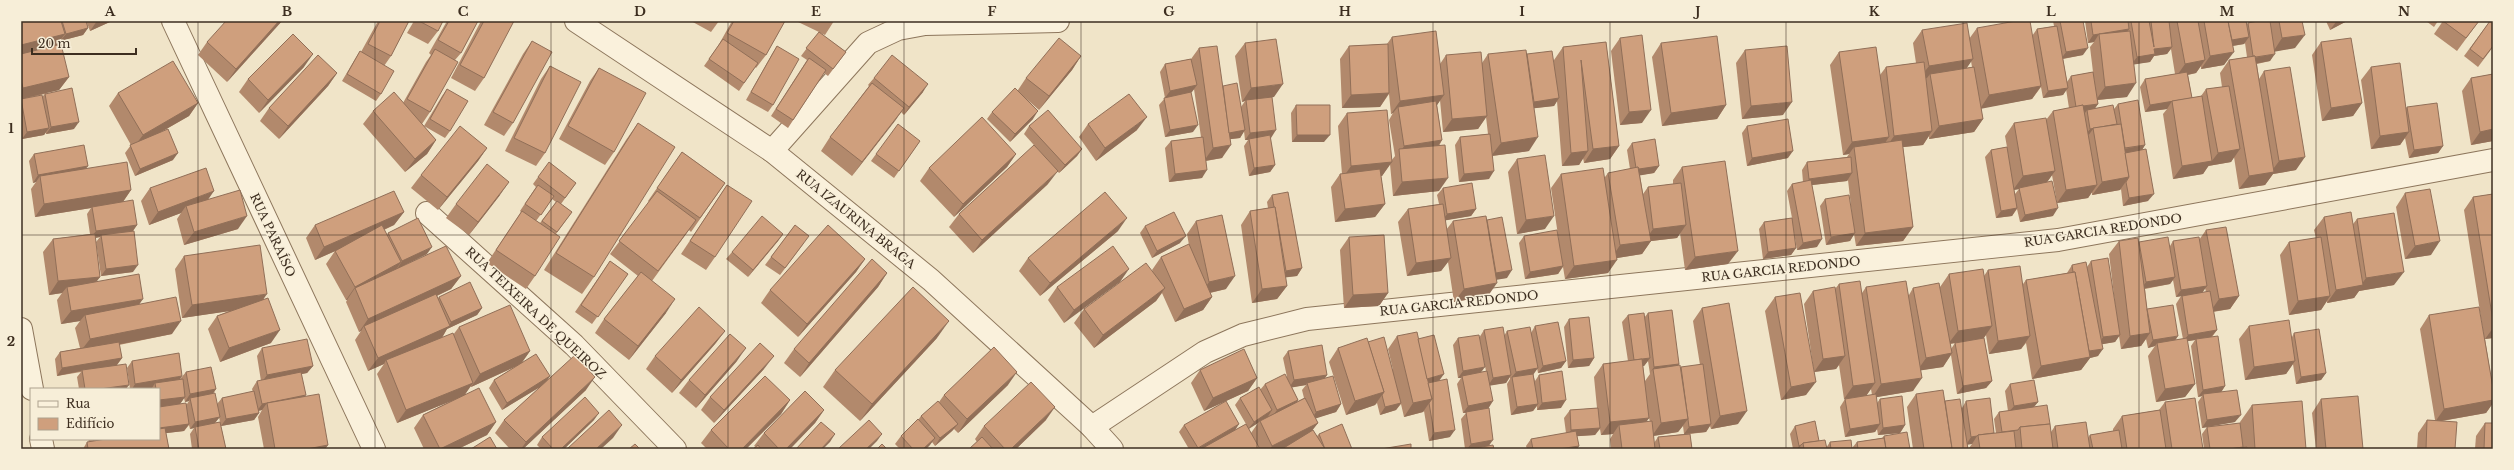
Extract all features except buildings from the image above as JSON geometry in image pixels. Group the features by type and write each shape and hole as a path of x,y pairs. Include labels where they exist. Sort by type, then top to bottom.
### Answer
{"street":[{"name":"RUA PARAÍSO","path":"173,21 374,449"},
{"name":"RUA IZAURINA BRAGA","path":"576,21 772,151 931,280 1092,427 1112,449"},
{"path":"772,151 868,43 898,29 925,24 1058,21"},
{"name":"RUA GARCIA REDONDO","path":"1092,427 1205,352 1243,335 1307,319 2058,240 2493,160"},
{"name":"RUA TEIXEIRA DE QUEIROZ","path":"427,213 574,345 675,449"},
{"path":"21,329 32,388"}]}
